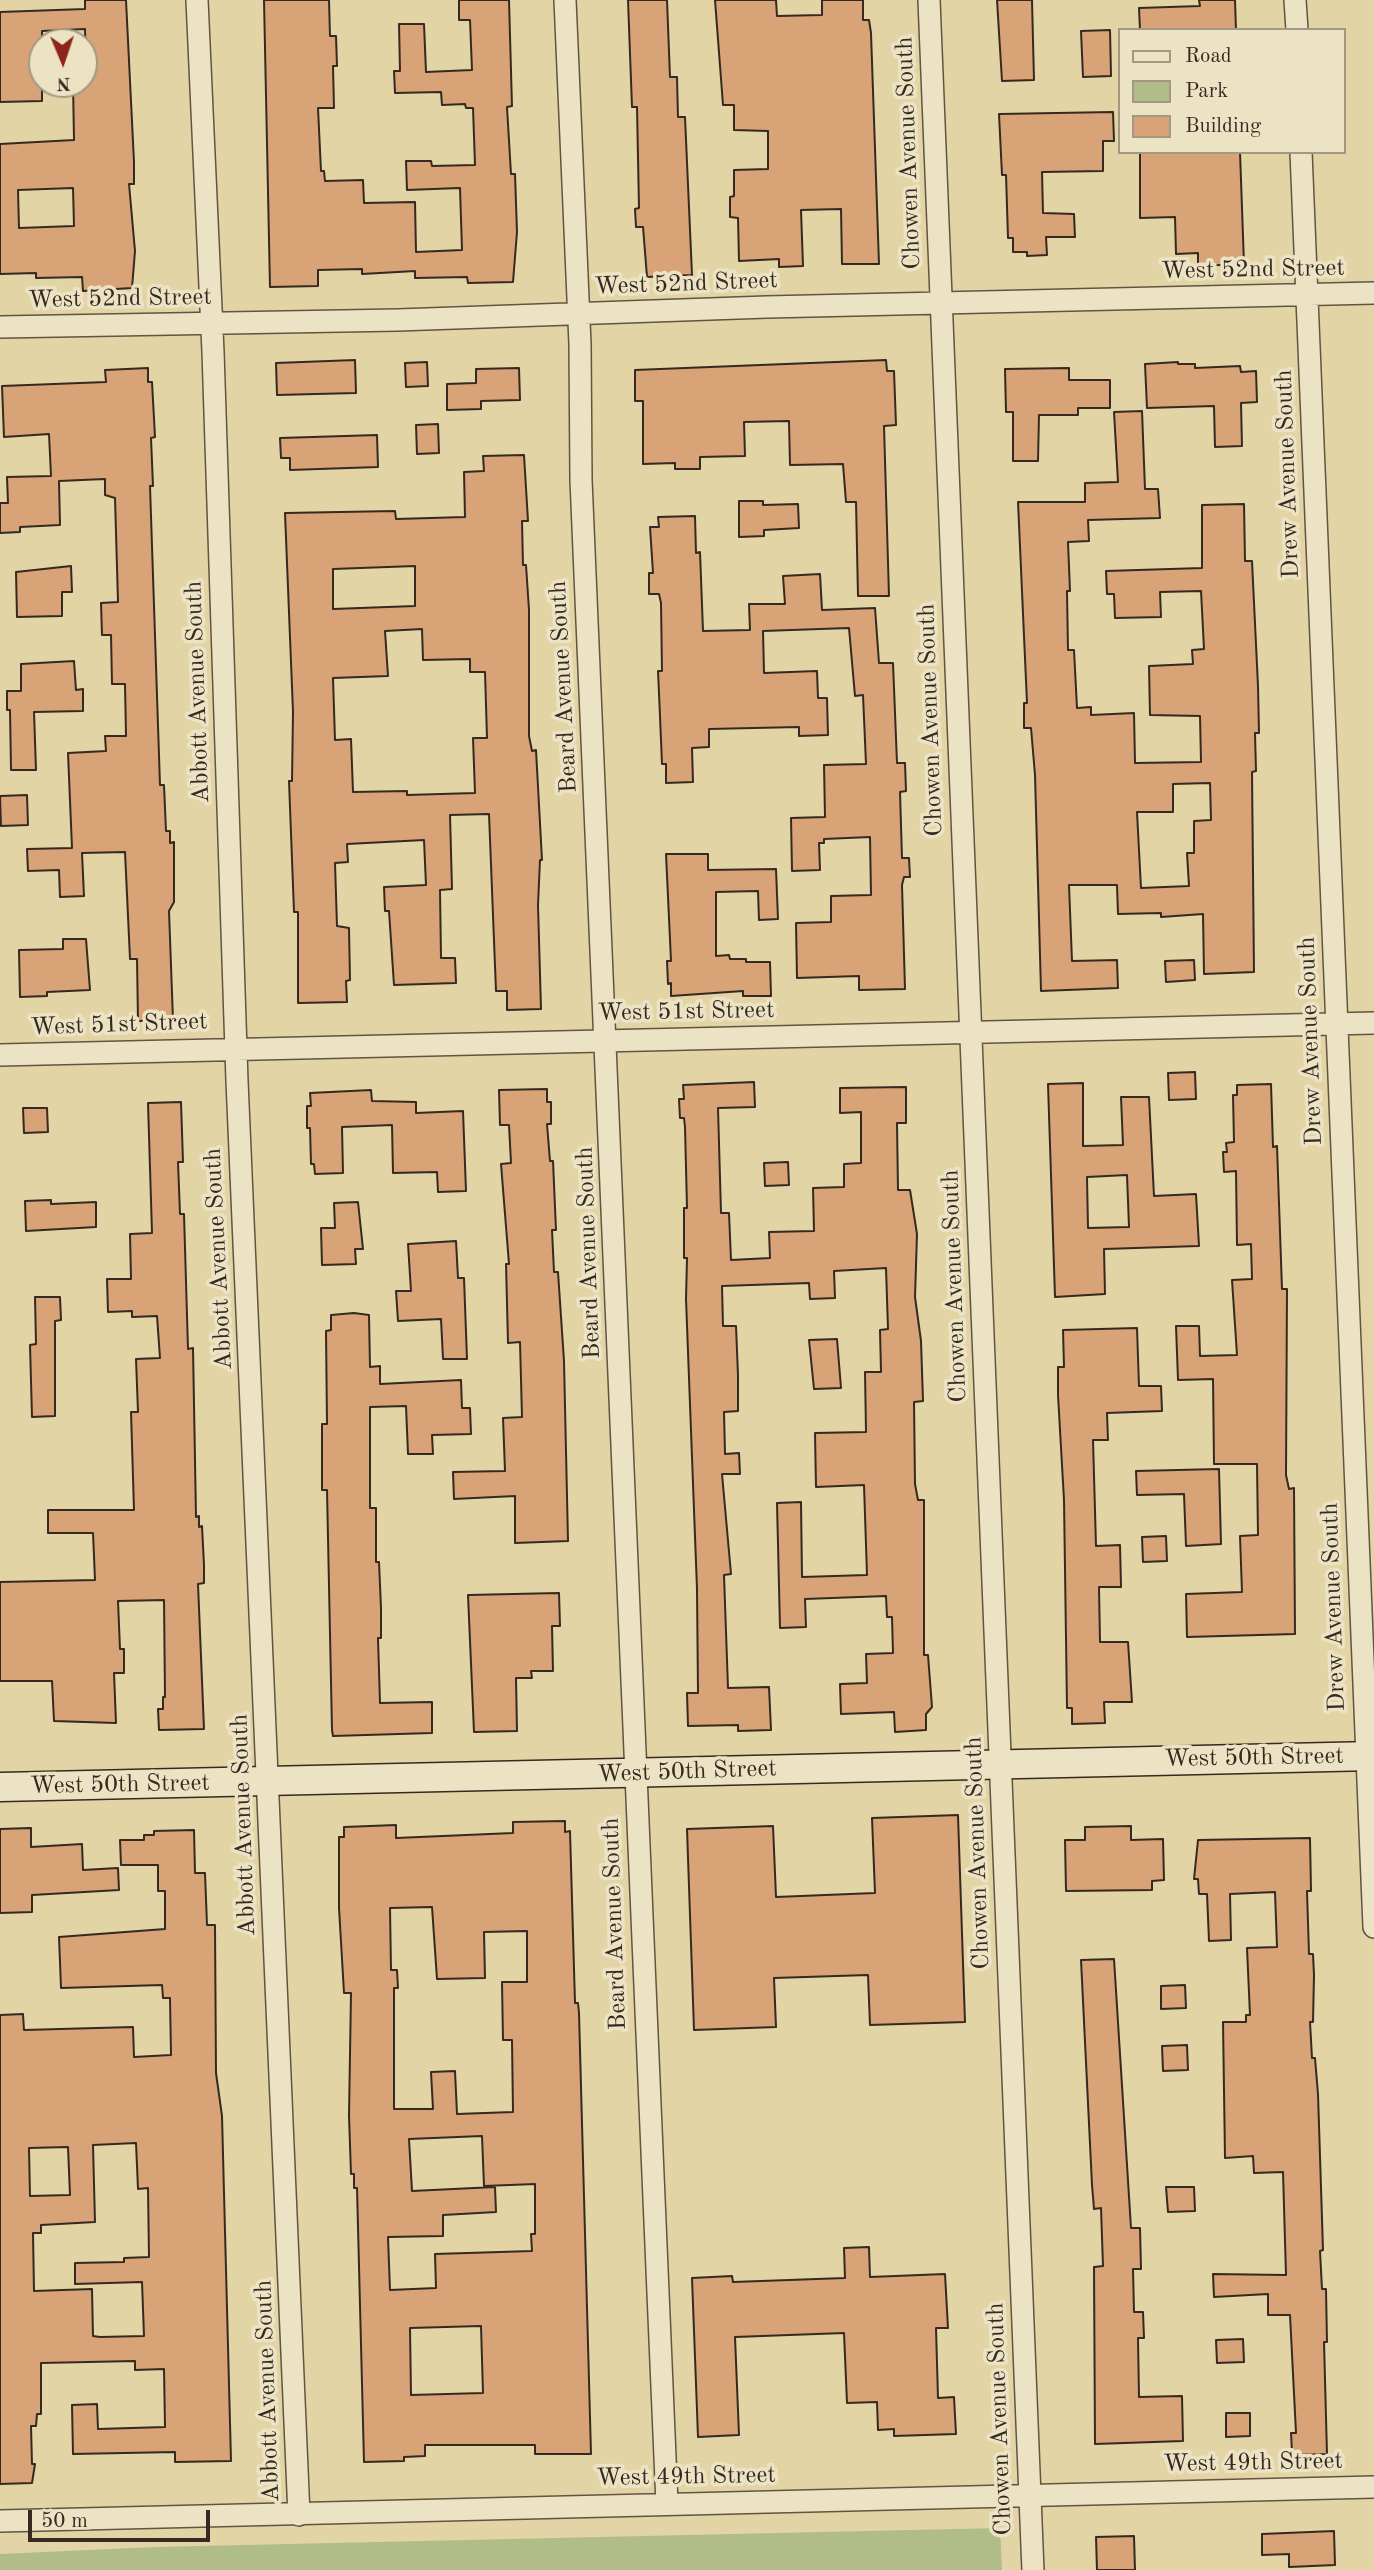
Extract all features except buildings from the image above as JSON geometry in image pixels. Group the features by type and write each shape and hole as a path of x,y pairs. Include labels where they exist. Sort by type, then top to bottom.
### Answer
{"main road":[{"name":"West 50th Street","path":"0,1787 1370,1756"}],"street":[{"name":"Abbott Avenue South","path":"197,0 236,1048 299,2515"},
{"name":"Beard Avenue South","path":"565,0 578,315 581,480 607,1040 667,2504"},
{"name":"Chowen Avenue South","path":"929,0 1032,2570"},
{"path":"1295,0 1297,28"},
{"name":"Drew Avenue South","path":"1301,154 1370,1756 1374,1927"},
{"name":"West 52nd Street","path":"0,327 578,315 1374,293"},
{"name":"West 51st Street","path":"0,1055 1374,1023"},
{"name":"West 49th Street","path":"0,2521 1374,2487"}],"green space":[{"path":"1000,2528 1002,2570 0,2570 0,2554 155,2547"}]}
